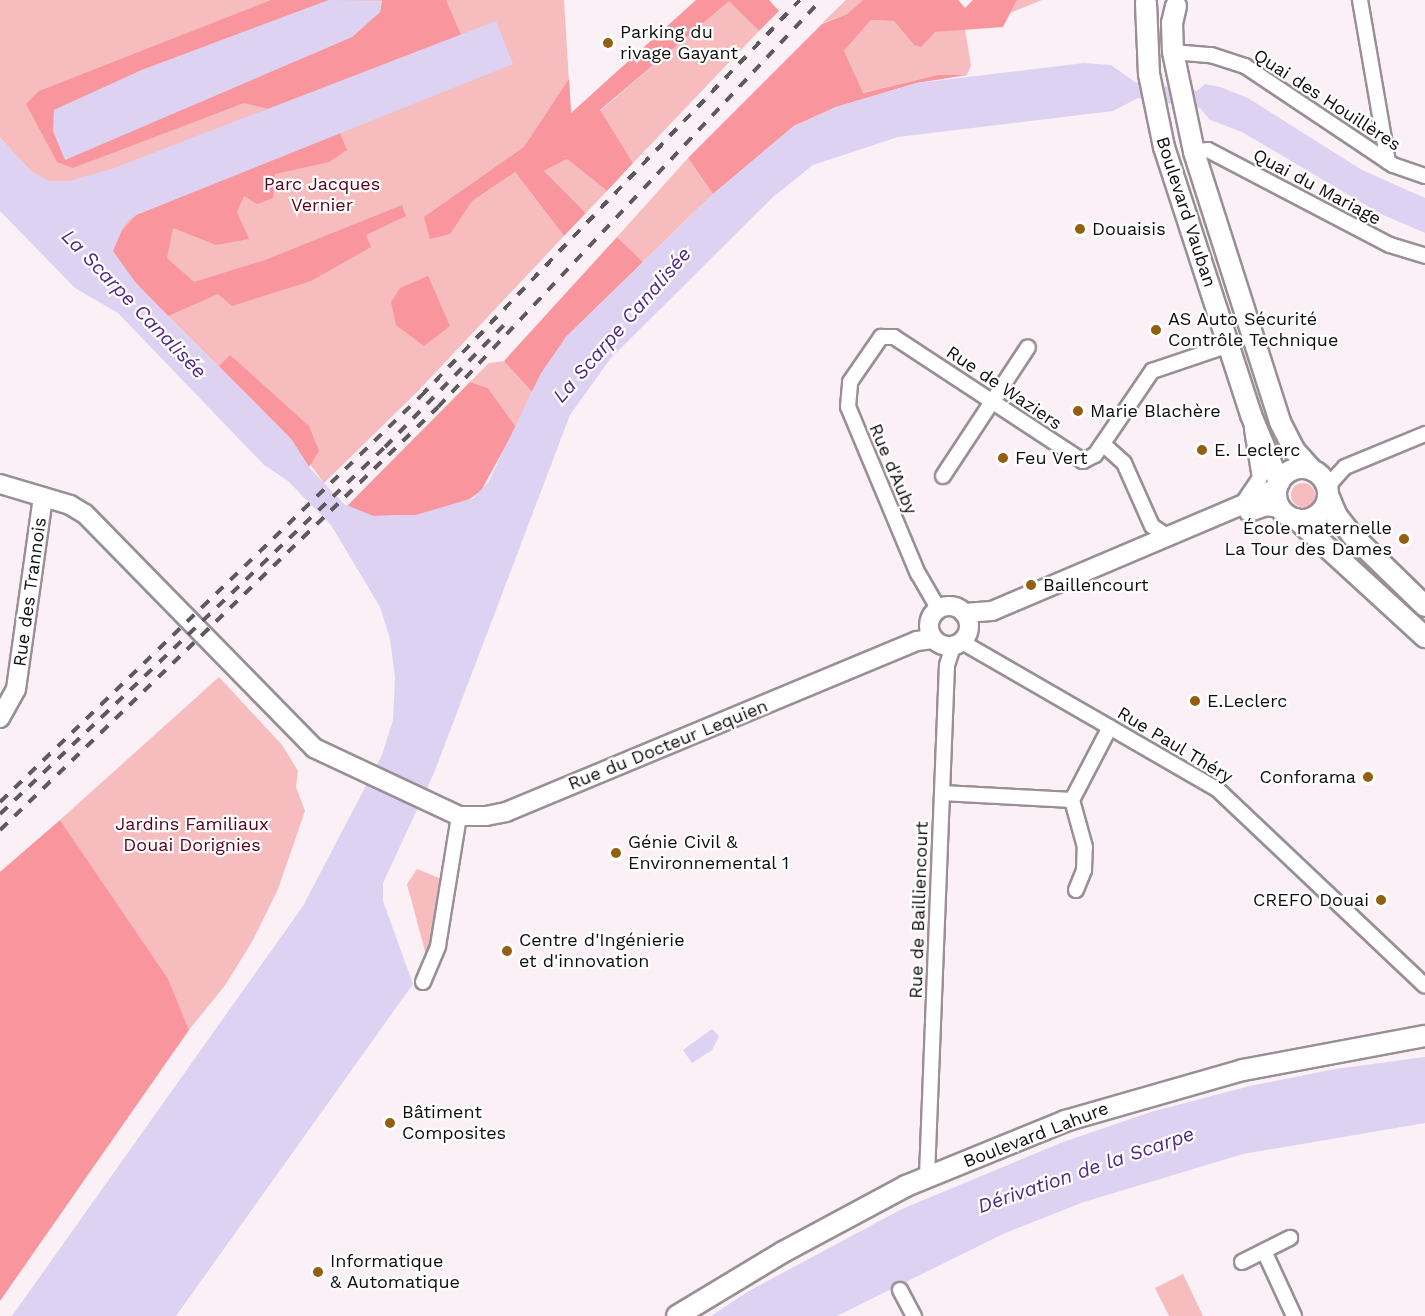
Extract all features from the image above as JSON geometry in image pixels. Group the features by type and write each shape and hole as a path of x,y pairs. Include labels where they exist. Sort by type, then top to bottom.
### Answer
{"main road":[{"path":"1145,1 1158,11 1178,3"},
{"name":"Boulevard Vauban","path":"1145,1 1149,74 1155,112 1251,415 1278,484"},
{"name":"Boulevard Vauban","path":"1178,3 1172,16 1173,52 1184,114 1194,152 1280,422 1294,450 1312,470"},
{"path":"1425,606 1352,535 1337,516 1327,491 1312,470 1293,470 1278,484 1289,514 1425,637"},
{"path":"1289,514 1319,513 1327,491"},
{"name":"Boulevard Lahure","path":"677,1316 783,1252 927,1176 1065,1121 1161,1091 1261,1065 1425,1036"}],"street":[{"path":"1360,0 1388,162"},
{"name":"Quai des Houillères","path":"1173,52 1219,57 1254,70 1388,162 1425,176"},
{"name":"Quai du Mariage","path":"1194,152 1208,150 1390,245 1425,256"},
{"name":"Rue de Waziers","path":"875,342 886,335 894,337 1079,460 1092,458 1103,444"},
{"name":"Rue d'Auby","path":"875,342 850,382 848,407 918,574 933,623"},
{"path":"1167,536 1150,521 1128,468 1103,444 1152,371 1229,345"},
{"path":"943,476 1028,347"},
{"path":"1240,506 1260,478 1251,415"},
{"path":"1327,491 1345,467 1425,434"},
{"path":"0,484 42,497"},
{"path":"962,633 992,611 1240,506 1278,484"},
{"name":"Rue du Docteur Lequien","path":"42,497 85,514 307,742 333,760 459,816 486,816 506,812 901,647 933,623"},
{"name":"Rue des Trannois","path":"0,718 16,688 42,497"},
{"path":"1090,570 1135,557 1256,509 1289,514"},
{"path":"951,606 962,633 933,623 951,606"},
{"name":"Rue Paul Théry","path":"962,633 1058,697 1224,794 1425,986"},
{"name":"Rue de Bailliencourt","path":"927,1176 947,664 962,633"},
{"path":"1076,890 1084,870 1085,847 1072,800 1110,727"},
{"path":"942,793 1072,800"},
{"path":"423,982 438,946 459,816"},
{"path":"1242,1262 1290,1238"},
{"path":"1264,1251 1294,1316"},
{"path":"900,1290 914,1316"}],"green space":[{"name":"Parc Jacques Vernier","path":"0,0 564,0 571,114 515,172 564,236 419,390 324,483 291,439 138,286 0,138"},
{"path":"729,0 759,31 633,163 600,111"},
{"path":"846,0 863,0 847,14 822,23"},
{"path":"1017,0 1042,0 1010,13"},
{"path":"871,20 894,21 914,45 935,32 965,29 971,65 967,75 937,75 862,93 844,51"},
{"path":"688,158 713,194 643,262 617,237"},
{"path":"567,159 607,191 586,213 544,171"},
{"path":"504,361 532,392 516,427 488,388 470,382 489,363"},
{"path":"1303,483 1312,486 1315,495 1312,504 1303,507 1294,504 1291,495 1294,486"},
{"name":"Jardins Familiaux Douai Dorignies","path":"219,677 282,745 298,771 296,787 305,811 278,889 253,940 226,984 189,1030 167,979 60,820"},
{"path":"417,869 444,880 431,950 426,955 407,884"},
{"path":"1183,1274 1203,1316 1169,1316 1155,1288"}],"shaded area":[{"path":"271,0 329,0 142,70 54,110 176,112 352,37 380,12 382,0 446,0 461,35 269,109 244,103 73,168 57,162 26,104 39,91"},
{"path":"696,0 769,0 779,11 759,31 729,1 600,110 633,163 607,191 567,159 544,171 586,213 564,236 515,172 472,201 450,234 430,239 424,217 524,147 569,79 571,113"},
{"path":"863,0 958,0 965,8 973,0 1017,0 1003,27 935,32 921,47 914,45 894,21 871,20 844,51 863,93 937,75 967,75 917,83 836,107 794,126 713,194 688,158 822,24 847,14"},
{"path":"340,133 347,150 329,162 275,174 273,198 257,204 244,196 237,212 249,239 216,245 173,228 167,258 194,282 265,260 402,205 406,216 366,235 371,247 311,281 232,306 218,294 168,316 120,266 113,251 117,236 136,215"},
{"path":"617,237 643,262 566,337 532,392 504,361"},
{"path":"428,276 450,326 424,346 396,325 391,302 400,288"},
{"path":"230,355 309,426 319,451 309,467 291,439 219,366"},
{"path":"470,382 488,388 516,427 481,491 464,503 416,515 373,516 347,506"},
{"path":"60,820 168,979 189,1030 0,1301 0,872"}],"water":[{"path":"329,0 382,1 380,12 352,37 65,160 53,131 54,110 142,70"},
{"name":"La Scarpe Canalisée","path":"496,21 513,64 136,215 125,223 113,251 138,286 291,439 309,467 344,504 373,516 416,515 473,498 488,483 541,373 566,337 713,194 794,126 836,107 917,83 1084,63 1111,65 1135,82 1197,91 1205,84 1220,87 1248,98 1362,170 1425,198 1425,233 1381,214 1242,132 1210,120 1200,108 1138,98 1113,111 898,137 813,165 773,197 610,359 570,415 434,773 383,883 383,901 413,984 176,1316 12,1316 303,906 382,755 393,720 395,677 390,639 380,607 331,525 288,481 264,465 118,313 75,288 0,211 0,138 32,172 50,181 70,181 114,168"},
{"path":"712,1029 719,1036 712,1050 692,1063 683,1050"},
{"name":"Dérivation de la Scarpe","path":"1425,1057 1425,1123 1243,1154 1084,1202 1003,1234 837,1316 711,1316 749,1291 902,1209 1063,1142 1151,1112 1250,1086 1335,1069"}],"railway":[{"path":"0,802 421,396 800,0"},
{"path":"0,830 438,407 821,0"},
{"path":"0,814 385,447 510,319"}],"place":[{"name":"Parking du rivage Gayant","path":"608,43"},
{"name":"Douaisis","path":"1080,229"},
{"name":"AS Auto Sécurité Contrôle Technique","path":"1156,330"},
{"name":"Marie Blachère","path":"1078,411"},
{"name":"E. Leclerc","path":"1202,450"},
{"name":"Feu Vert","path":"1003,458"},
{"name":"École maternelle La Tour des Dames","path":"1404,539"},
{"name":"Baillencourt","path":"1031,585"},
{"name":"E.Leclerc","path":"1195,701"},
{"name":"Conforama","path":"1368,777"},
{"name":"Génie Civil & Environnemental 1","path":"616,853"},
{"name":"CREFO Douai","path":"1381,900"},
{"name":"Centre d'Ingénierie et d'innovation","path":"507,951"},
{"name":"Bâtiment Composites","path":"390,1123"},
{"name":"Informatique & Automatique","path":"318,1272"}]}
